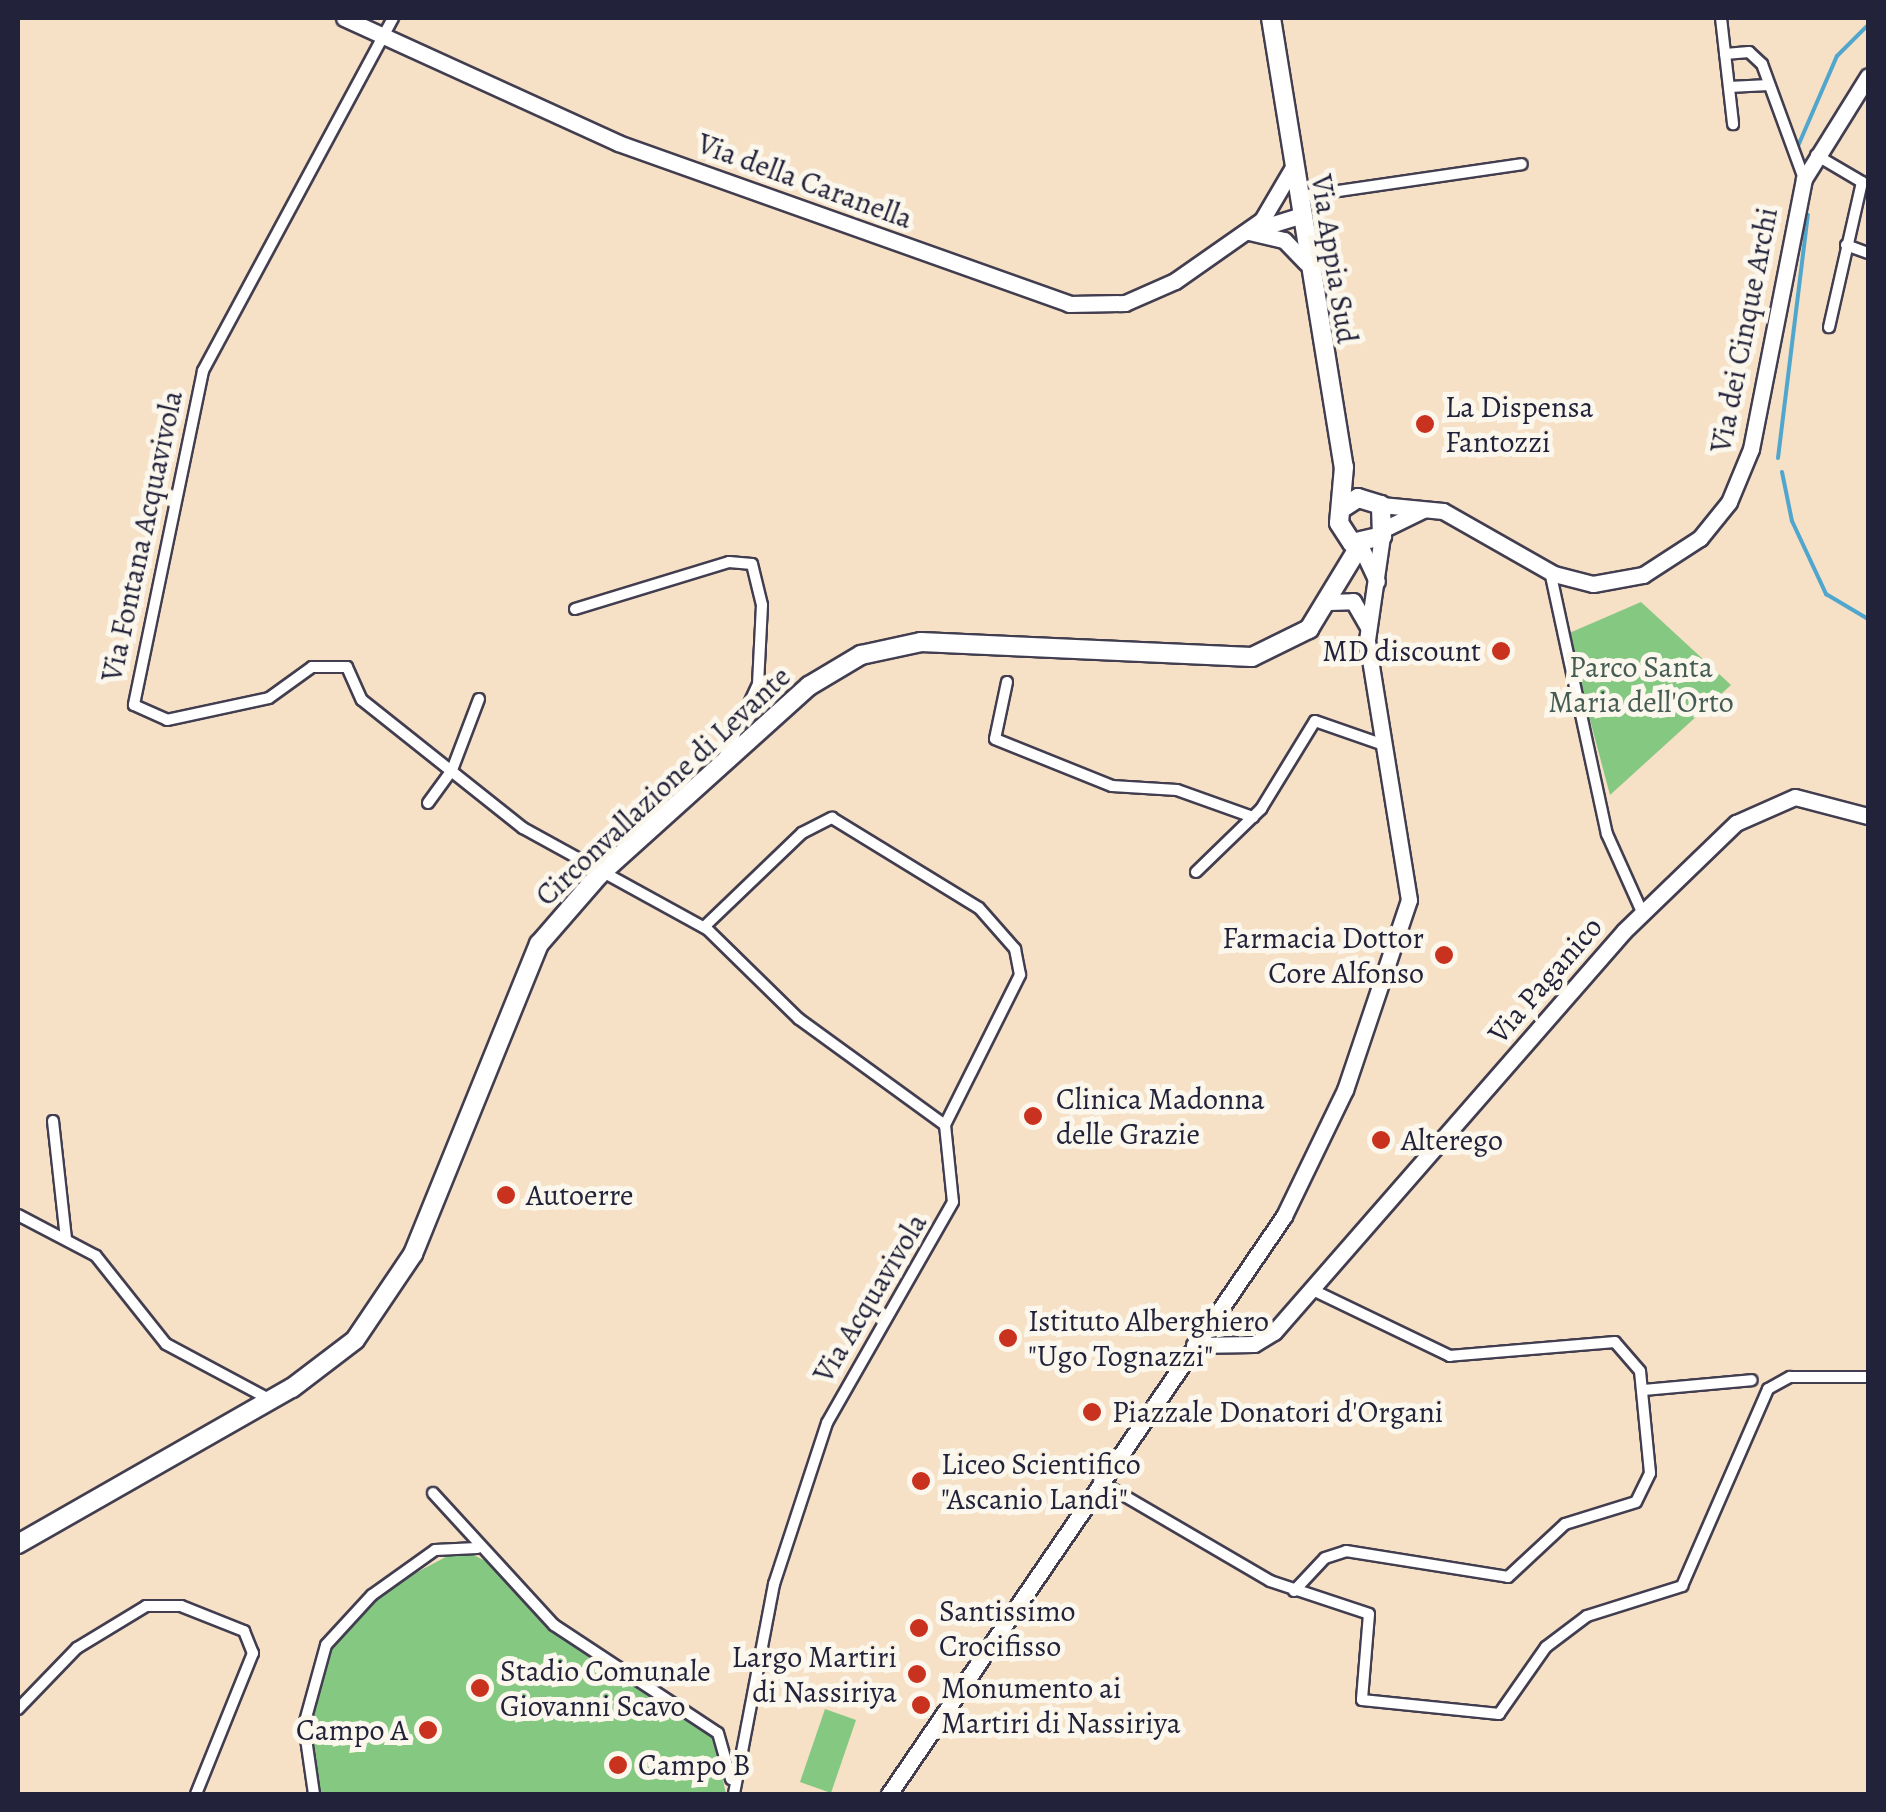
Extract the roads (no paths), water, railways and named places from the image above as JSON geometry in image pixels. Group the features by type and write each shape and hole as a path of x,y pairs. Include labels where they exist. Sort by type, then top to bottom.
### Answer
{"main road":[{"name":"Via della Caranella","path":"344,18 618,143 1069,304 1144,297 1249,232 1299,216"},
{"name":"Via Appia Sud","path":"1271,18 1306,262 1344,467 1344,507"},
{"name":"Via dei Cinque Archi","path":"1432,508 1550,571 1593,584 1637,578 1694,543 1726,507 1758,425 1804,179 1815,155 1868,76"},
{"name":"Via della Caranella","path":"1249,232 1292,169"},
{"path":"1249,232 1284,240 1306,262"},
{"path":"1344,467 1373,501 1384,532 1368,628"},
{"path":"1336,579 1344,507 1373,501 1432,508"},
{"path":"1360,545 1432,508"},
{"path":"1341,531 1360,545 1378,581"},
{"name":"Circonvallazione di Levante","path":"18,1544 272,1400 349,1346 399,1280 523,970 600,876 808,686 882,648 932,642 1252,657 1291,644 1329,602 1336,579 1360,545"},
{"path":"890,1794 1302,1182 1402,930 1409,888 1368,628 1359,605 1329,602"},
{"name":"Via Paganico","path":"1194,1345 1261,1341 1642,912 1706,848 1770,803 1811,798 1868,816"}],"street":[{"path":"383,35 393,18"},
{"path":"1720,18 1733,124"},
{"name":"Via Fontana Acquavivola","path":"383,35 202,372 133,701 144,716 163,721 254,702 308,668 342,664 362,700 600,876"},
{"name":"Via dei Cinque Archi","path":"1725,54 1755,55 1804,179"},
{"path":"1729,87 1769,85"},
{"path":"1815,155 1861,179 1828,327"},
{"path":"1296,197 1522,164"},
{"path":"1846,245 1868,253"},
{"path":"575,609 729,562 752,564 762,605 758,684 720,748 719,769"},
{"path":"1550,571 1607,834 1642,912"},
{"path":"1008,682 990,728 997,740 1112,786 1170,789 1253,817"},
{"path":"428,803 452,770 480,700"},
{"path":"1196,872 1253,817 1316,717 1384,745"},
{"path":"600,876 704,927 805,1024 945,1125 1019,980 1016,952 979,908 832,818 802,833 704,927"},
{"path":"53,1120 66,1239"},
{"name":"Via Acquavivola","path":"733,1794 774,1584 827,1423 953,1202 945,1125"},
{"path":"18,1215 104,1263 162,1341 272,1400"},
{"path":"1294,1591 1342,1551 1497,1578 1517,1574 1565,1524 1642,1496 1650,1465 1643,1390 1636,1362 1614,1342 1450,1356 1311,1289"},
{"path":"1098,1481 1294,1591 1369,1614 1362,1700 1503,1713 1546,1646 1587,1616 1682,1586 1768,1389 1790,1377 1868,1377"},
{"path":"1643,1390 1752,1380"},
{"path":"433,1492 478,1548 559,1629 714,1730 728,1750 733,1794"},
{"path":"314,1794 304,1724 326,1646 366,1600 435,1550 478,1548"},
{"path":"18,1709 71,1652 139,1609 174,1604 238,1628 254,1639 254,1653 196,1794"}],"waterway":[{"path":"1798,146 1837,56 1868,25"},
{"path":"1778,458 1808,215"},
{"path":"1782,472 1792,521 1826,594 1868,619"}],"place":[{"name":"La Dispensa Fantozzi","path":"1425,424"},
{"name":"MD discount","path":"1501,651"},
{"name":"Farmacia Dottor Core Alfonso","path":"1444,955"},
{"name":"Clinica Madonna delle Grazie","path":"1033,1116"},
{"name":"Alterego","path":"1381,1140"},
{"name":"Autoerre","path":"506,1195"},
{"name":"Istituto Alberghiero \"Ugo Tognazzi\"","path":"1008,1338"},
{"name":"Piazzale Donatori d'Organi","path":"1092,1412"},
{"name":"Liceo Scientifico \"Ascanio Landi\"","path":"921,1481"},
{"name":"Santissimo Crocifisso","path":"919,1628"},
{"name":"Largo Martiri di Nassiriya","path":"917,1674"},
{"name":"Stadio Comunale Giovanni Scavo","path":"480,1688"},
{"name":"Monumento ai Martiri di Nassiriya","path":"921,1705"},
{"name":"Campo A","path":"428,1730"},
{"name":"Campo B","path":"618,1765"}],"park label":[{"name":"Parco Santa Maria dell'Orto","path":"1641,684"}]}
